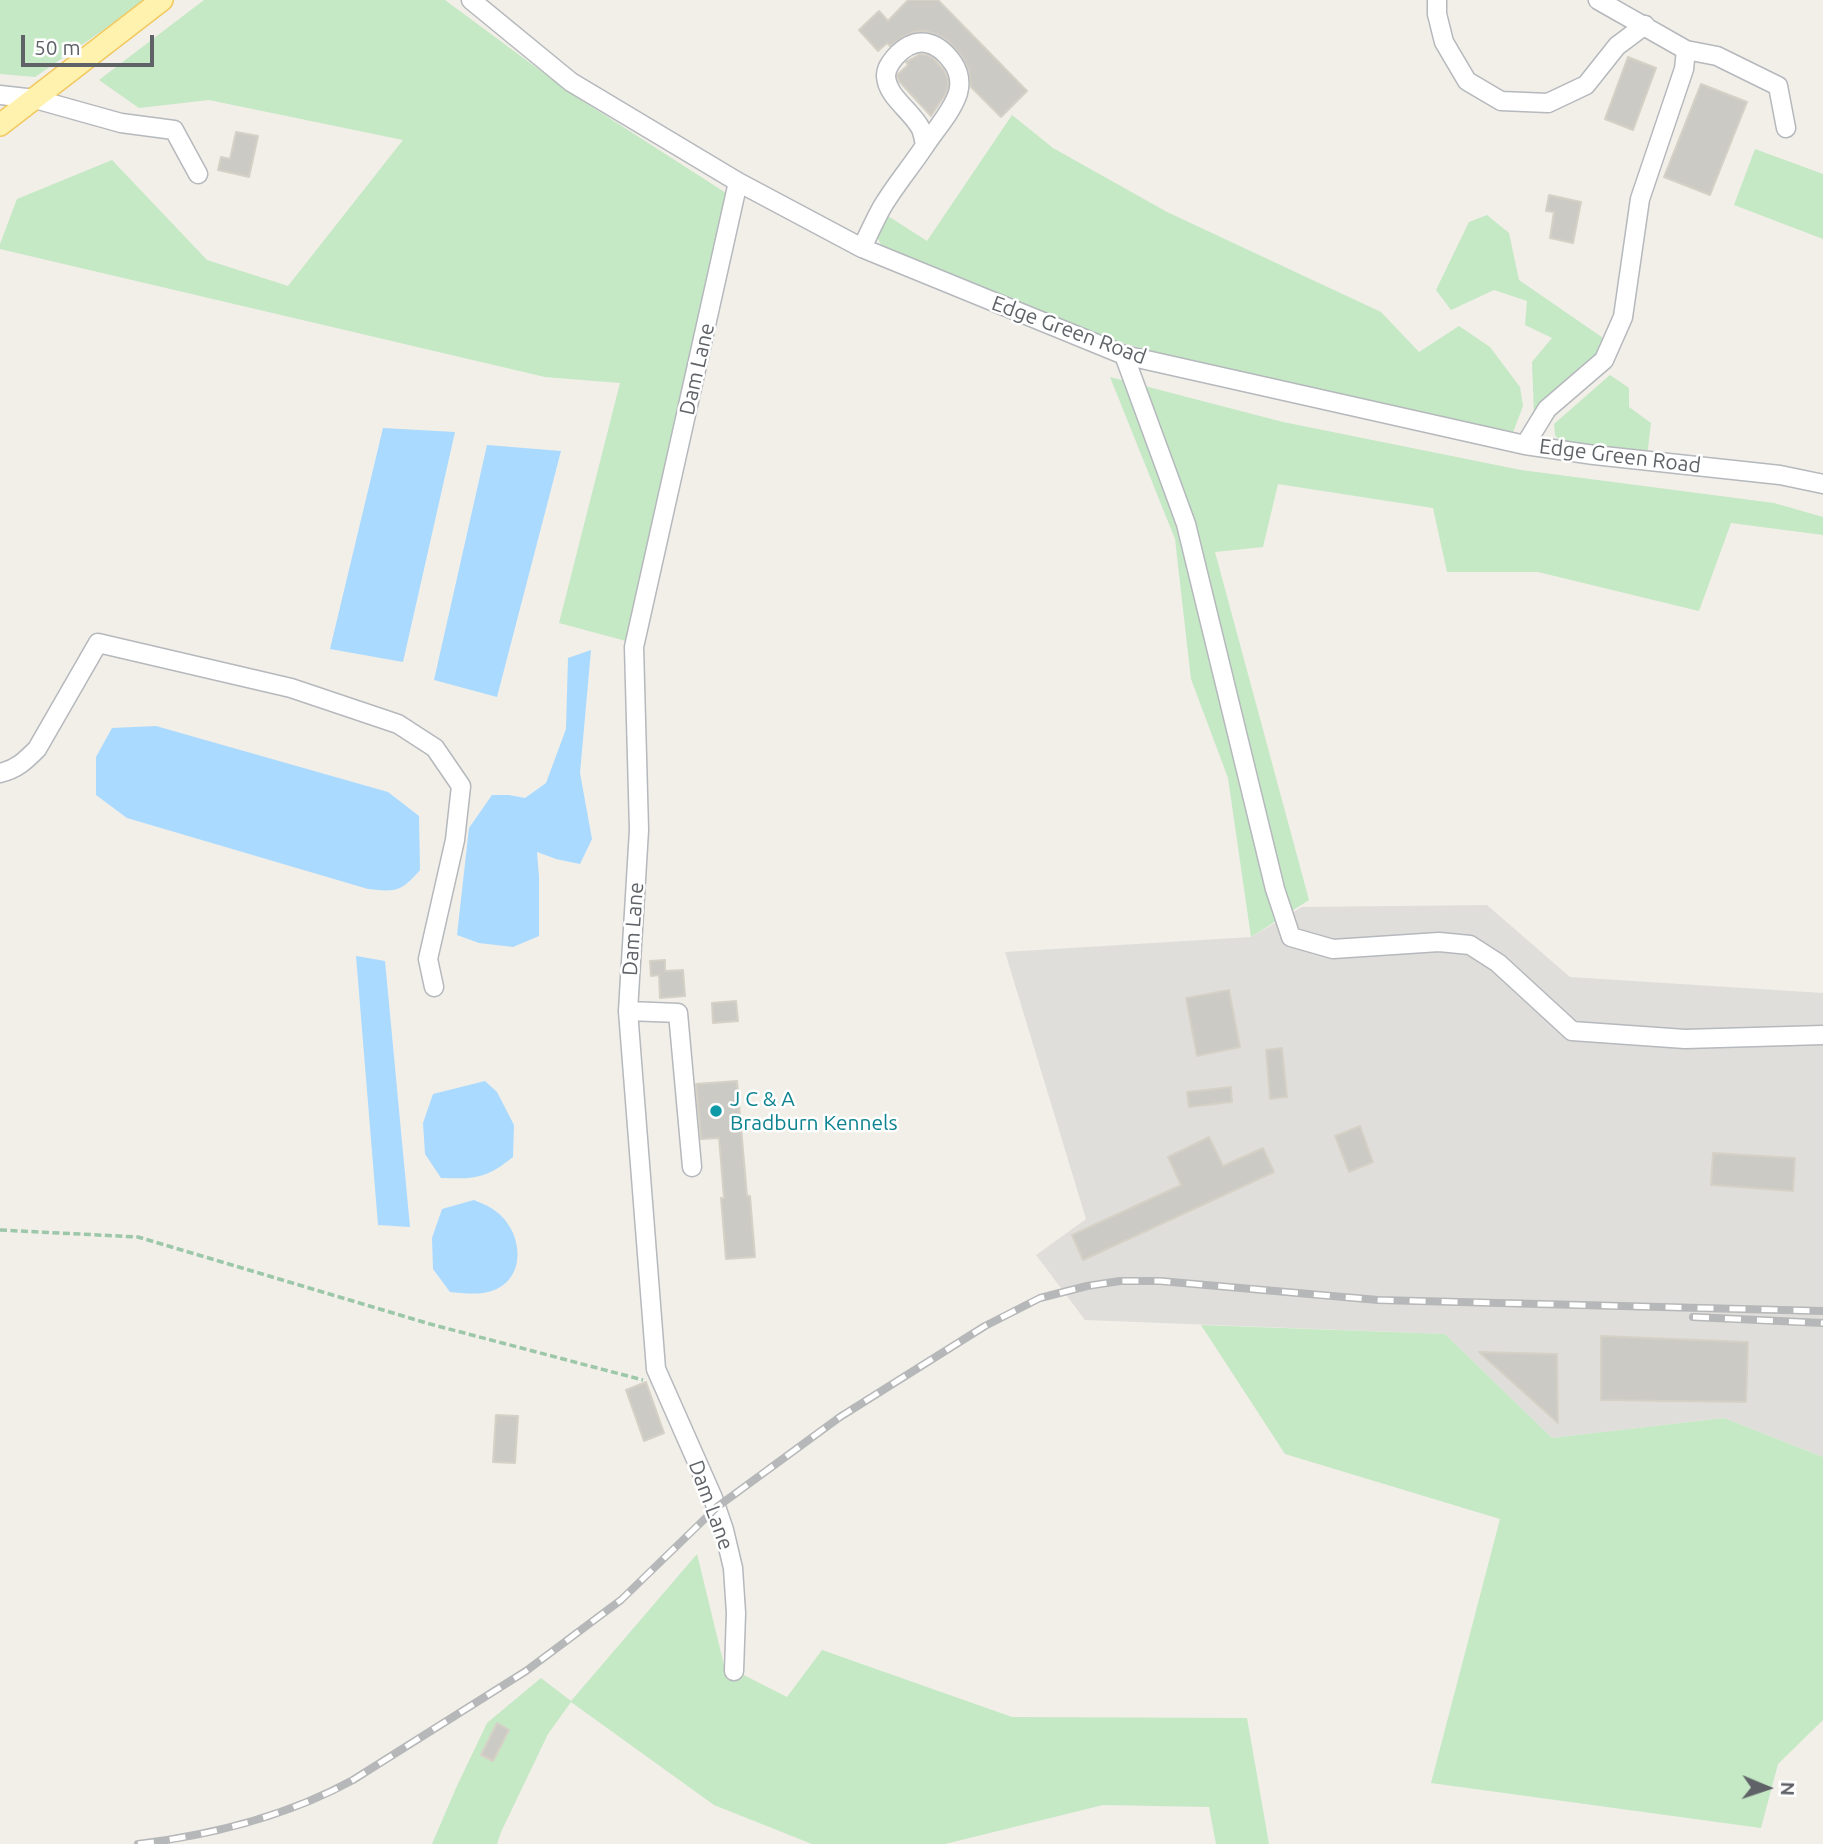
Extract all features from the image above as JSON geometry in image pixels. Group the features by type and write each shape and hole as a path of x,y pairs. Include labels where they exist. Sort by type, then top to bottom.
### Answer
{"main road":[{"path":"0,125 162,0"}],"street":[{"name":"Edge Green Road","path":"471,0 571,82 738,182 862,248 1124,355 1525,444 1594,455 1780,475 1823,484"},
{"path":"1437,0 1437,14 1444,42 1466,81 1501,101 1548,103 1586,85 1617,46 1645,25"},
{"path":"1598,0 1686,50 1717,56 1778,86 1786,128"},
{"path":"862,248 881,209 954,103 958,90 960,78 950,58 940,49 924,42 915,43 898,54 890,63 886,75 893,94 921,129 925,145"},
{"path":"1525,444 1547,409 1604,360 1623,317 1640,199 1684,69 1686,50"},
{"path":"0,94 35,99 121,123 174,130 198,174"},
{"name":"Dam Lane","path":"734,1671 736,1613 733,1569 727,1543 713,1498 656,1369 628,1011 639,830 634,647 738,182"},
{"path":"1124,355 1186,524 1275,889 1292,937 1333,949 1439,942 1470,944 1498,963 1573,1031 1685,1039 1823,1035"},
{"path":"0,773 24,763 37,749 98,643 291,688 398,724 435,748 461,786 455,840 428,959 434,986"},
{"path":"628,1011 678,1013 692,1167"}],"path":[{"path":"0,1230 138,1237 430,1324 662,1385"}],"shaded area":[{"path":"1487,905 1570,977 1823,993 1823,1457 1724,1418 1552,1438 1445,1334 1085,1320 1036,1255 1086,1219 1005,952 1251,937 1302,907"}],"green space":[{"path":"0,0 147,0 35,77 0,74"},
{"path":"204,0 445,0 572,94 726,193 730,212 626,641 559,623 620,383 545,377 0,249 17,199 112,160 207,260 288,286 403,140 209,100 139,108 99,80"},
{"path":"1012,115 1053,148 1167,212 1381,312 1419,352 1459,326 1490,347 1520,387 1523,406 1512,435 1173,357 1112,340 884,251 877,237 888,216 927,241"},
{"path":"1755,149 1823,174 1823,239 1734,205"},
{"path":"1487,215 1509,233 1519,280 1606,340 1598,358 1534,415 1532,362 1552,338 1525,325 1527,301 1494,290 1451,310 1436,290 1469,222"},
{"path":"1610,375 1629,388 1629,407 1651,423 1647,457 1564,446 1555,435 1554,424"},
{"path":"1110,377 1283,422 1521,470 1774,503 1823,517 1823,535 1731,523 1699,611 1538,572 1447,572 1433,508 1278,484 1263,547 1215,552 1309,900 1251,937 1228,778 1191,679 1175,539"},
{"path":"1201,1325 1445,1334 1552,1438 1724,1418 1823,1457 1823,1720 1778,1764 1761,1828 1431,1783 1500,1519 1285,1454"},
{"path":"697,1554 724,1665 787,1697 822,1650 1012,1717 1247,1718 1269,1844 1216,1844 1209,1807 1103,1805 945,1844 812,1844 714,1805 571,1702 548,1734 497,1844 432,1844 487,1723 541,1678 571,1701"}],"water":[{"path":"383,428 455,432 403,662 330,649"},
{"path":"487,445 561,451 497,697 434,680"},
{"path":"591,650 580,773 592,839 580,864 537,852 539,936 513,947 479,943 457,935 469,828 492,795 525,798 546,783 566,729 568,658"},
{"path":"156,726 388,792 419,816 420,870 408,883 397,889 368,889 127,818 96,795 96,757 112,728"},
{"path":"356,956 385,961 410,1227 378,1225"},
{"path":"485,1081 497,1092 514,1125 513,1157 487,1174 441,1178 425,1154 423,1123 433,1094"},
{"path":"474,1200 494,1210 511,1230 518,1255 516,1267 510,1278 488,1292 450,1292 433,1269 432,1238 442,1209"}],"building":[{"path":"908,0 938,0 1027,91 1001,117 971,87 969,71 962,56 947,40 938,35 925,31 914,32 890,46 887,43 878,51 859,30 879,11 888,21"},
{"path":"920,54 933,58 948,79 945,95 931,116 899,81 897,75 908,65 906,62"},
{"path":"1628,57 1656,68 1633,130 1605,119"},
{"path":"1701,84 1747,102 1710,195 1664,177"},
{"path":"236,132 258,136 249,177 218,170 221,157 230,159"},
{"path":"1549,195 1581,202 1573,243 1550,238 1554,212 1546,211"},
{"path":"665,960 665,971 683,970 685,996 660,998 659,975 651,976 650,961"},
{"path":"1229,990 1240,1047 1197,1056 1186,998"},
{"path":"736,1001 738,1021 713,1023 712,1003"},
{"path":"1282,1048 1287,1097 1270,1099 1266,1050"},
{"path":"737,1081 755,1257 726,1259 719,1138 701,1139 696,1084"},
{"path":"1231,1087 1232,1102 1189,1107 1187,1092"},
{"path":"1360,1126 1373,1162 1349,1172 1335,1136"},
{"path":"1209,1137 1223,1166 1263,1148 1274,1172 1083,1260 1072,1235 1181,1185 1168,1157"},
{"path":"1713,1153 1795,1158 1793,1191 1711,1185"},
{"path":"1601,1336 1748,1342 1746,1402 1601,1400"},
{"path":"1479,1352 1557,1354 1558,1423"},
{"path":"646,1382 664,1433 644,1441 626,1390"},
{"path":"496,1415 518,1416 515,1463 493,1462"},
{"path":"497,1723 509,1730 493,1761 481,1755"}],"railway":[{"path":"138,1844 194,1835 275,1814 353,1780 526,1671 621,1600 717,1507 840,1417 985,1326 1040,1298 1120,1281 1160,1281 1378,1300 1823,1311"},
{"path":"1693,1317 1823,1323"}],"place":[{"name":"J C & A Bradburn Kennels","path":"716,1111"}]}
